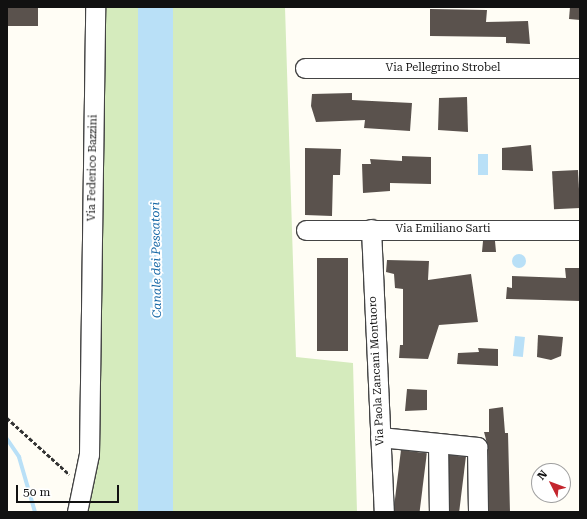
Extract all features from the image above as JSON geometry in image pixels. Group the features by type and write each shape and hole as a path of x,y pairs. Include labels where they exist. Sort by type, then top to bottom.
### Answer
{"street":[{"name":"Via Federico Bazzini","path":"77,512 89,454 95,7"},
{"name":"Via Pellegrino Strobel","path":"305,68 580,68"},
{"name":"Via Paola Zancani Montuoro","path":"371,229 384,512"},
{"name":"Via Emiliano Sarti","path":"306,230 580,230"},
{"path":"380,437 477,447 478,512"},
{"path":"438,443 439,512"}],"path":[{"path":"7,418 72,477"}],"green space":[{"path":"95,7 285,7 296,357 353,363 357,512 77,512 85,482"}],"water":[{"name":"Canale dei Pescatori","path":"138,7 173,7 173,512 138,512"},
{"path":"478,154 488,154 488,175 478,175"},
{"path":"519,254 524,256 526,261 524,266 519,268 514,266 512,261 514,256"},
{"path":"515,336 525,337 523,357 513,356"}],"building":[{"path":"7,7 38,7 38,26 7,26"},
{"path":"570,7 580,7 580,20 569,19"},
{"path":"430,9 487,10 486,22 528,21 530,44 506,43 506,37 430,36"},
{"path":"352,93 352,100 412,103 410,131 364,128 365,120 316,122 311,106 312,94"},
{"path":"467,97 468,132 438,130 439,98"},
{"path":"531,145 533,171 502,170 502,148"},
{"path":"305,148 341,149 340,175 333,175 332,216 305,215"},
{"path":"402,156 431,157 431,184 390,183 390,191 363,193 362,164 371,164 370,159 402,161"},
{"path":"578,170 580,208 554,209 552,171"},
{"path":"483,241 495,241 496,252 482,252"},
{"path":"317,258 348,258 348,351 317,351"},
{"path":"387,260 429,261 428,280 471,274 478,322 439,325 428,359 399,358 400,345 403,345 403,289 395,288 394,274 386,272"},
{"path":"565,268 580,268 580,301 506,299 507,287 512,288 512,276 566,278"},
{"path":"538,335 563,337 561,356 551,360 537,357"},
{"path":"478,348 498,349 498,366 457,364 458,353 479,352"},
{"path":"407,389 427,390 427,410 405,411"},
{"path":"503,407 505,433 508,433 510,512 489,512 488,447 484,432 489,432 489,409"},
{"path":"401,450 427,453 420,512 393,512"},
{"path":"449,455 466,457 459,512 442,512"}],"waterway":[{"path":"7,439 19,457 35,512"}]}
